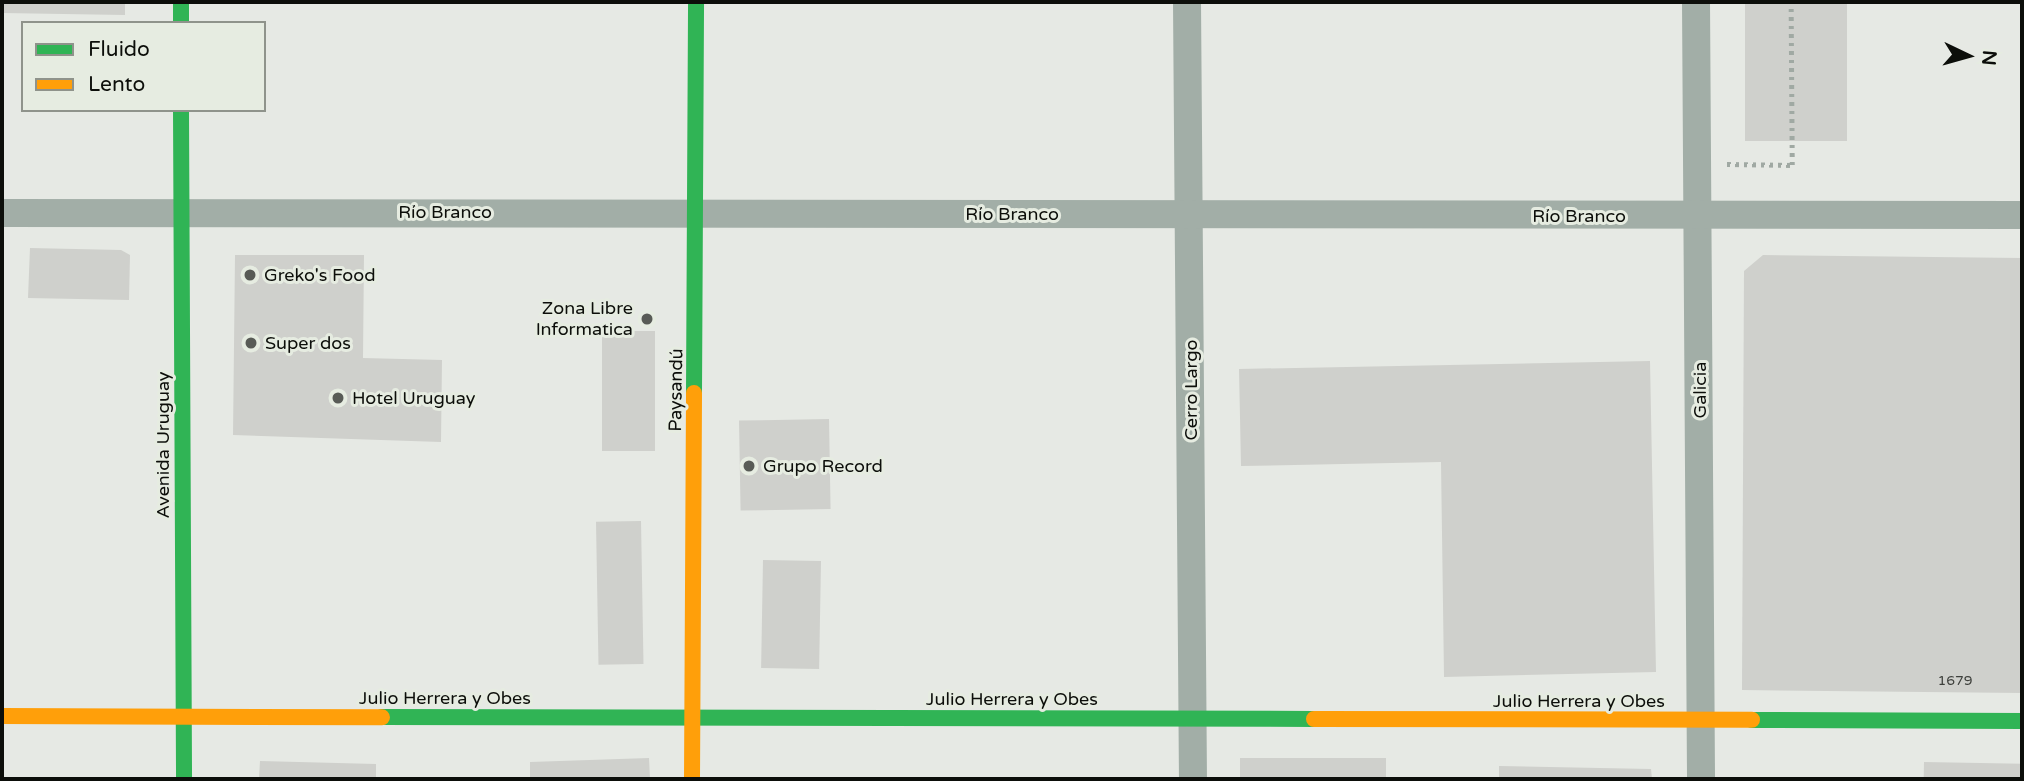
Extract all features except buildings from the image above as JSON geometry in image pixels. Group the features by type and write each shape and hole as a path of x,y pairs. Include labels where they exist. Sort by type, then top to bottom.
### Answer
{"street":[{"path":"181,2 181,21"},
{"name":"Paysandú","path":"692,779 696,2"},
{"name":"Cerro Largo","path":"1187,2 1193,779"},
{"name":"Galicia","path":"1696,2 1701,779"},
{"name":"Avenida Uruguay","path":"181,112 184,779"},
{"name":"Río Branco","path":"2,213 2022,215"},
{"name":"Julio Herrera y Obes","path":"2,716 2022,721"}],"path":[{"path":"1698,164 1792,165 1791,2"}],"traffic: fast":[{"path":"181,2 181,21"},
{"path":"694,393 696,2"},
{"path":"181,112 184,779"},
{"path":"382,717 1314,719"},
{"path":"1752,720 2022,721"}],"traffic: slow":[{"path":"692,779 694,393"},
{"path":"2,716 382,717"},
{"path":"1314,719 1752,720"}],"place":[{"name":"Greko's Food","path":"250,275"},
{"name":"Zona Libre Informatica","path":"647,319"},
{"name":"Super dos","path":"251,343"},
{"name":"Hotel Uruguay","path":"338,398"},
{"name":"Grupo Record","path":"749,466"}]}
